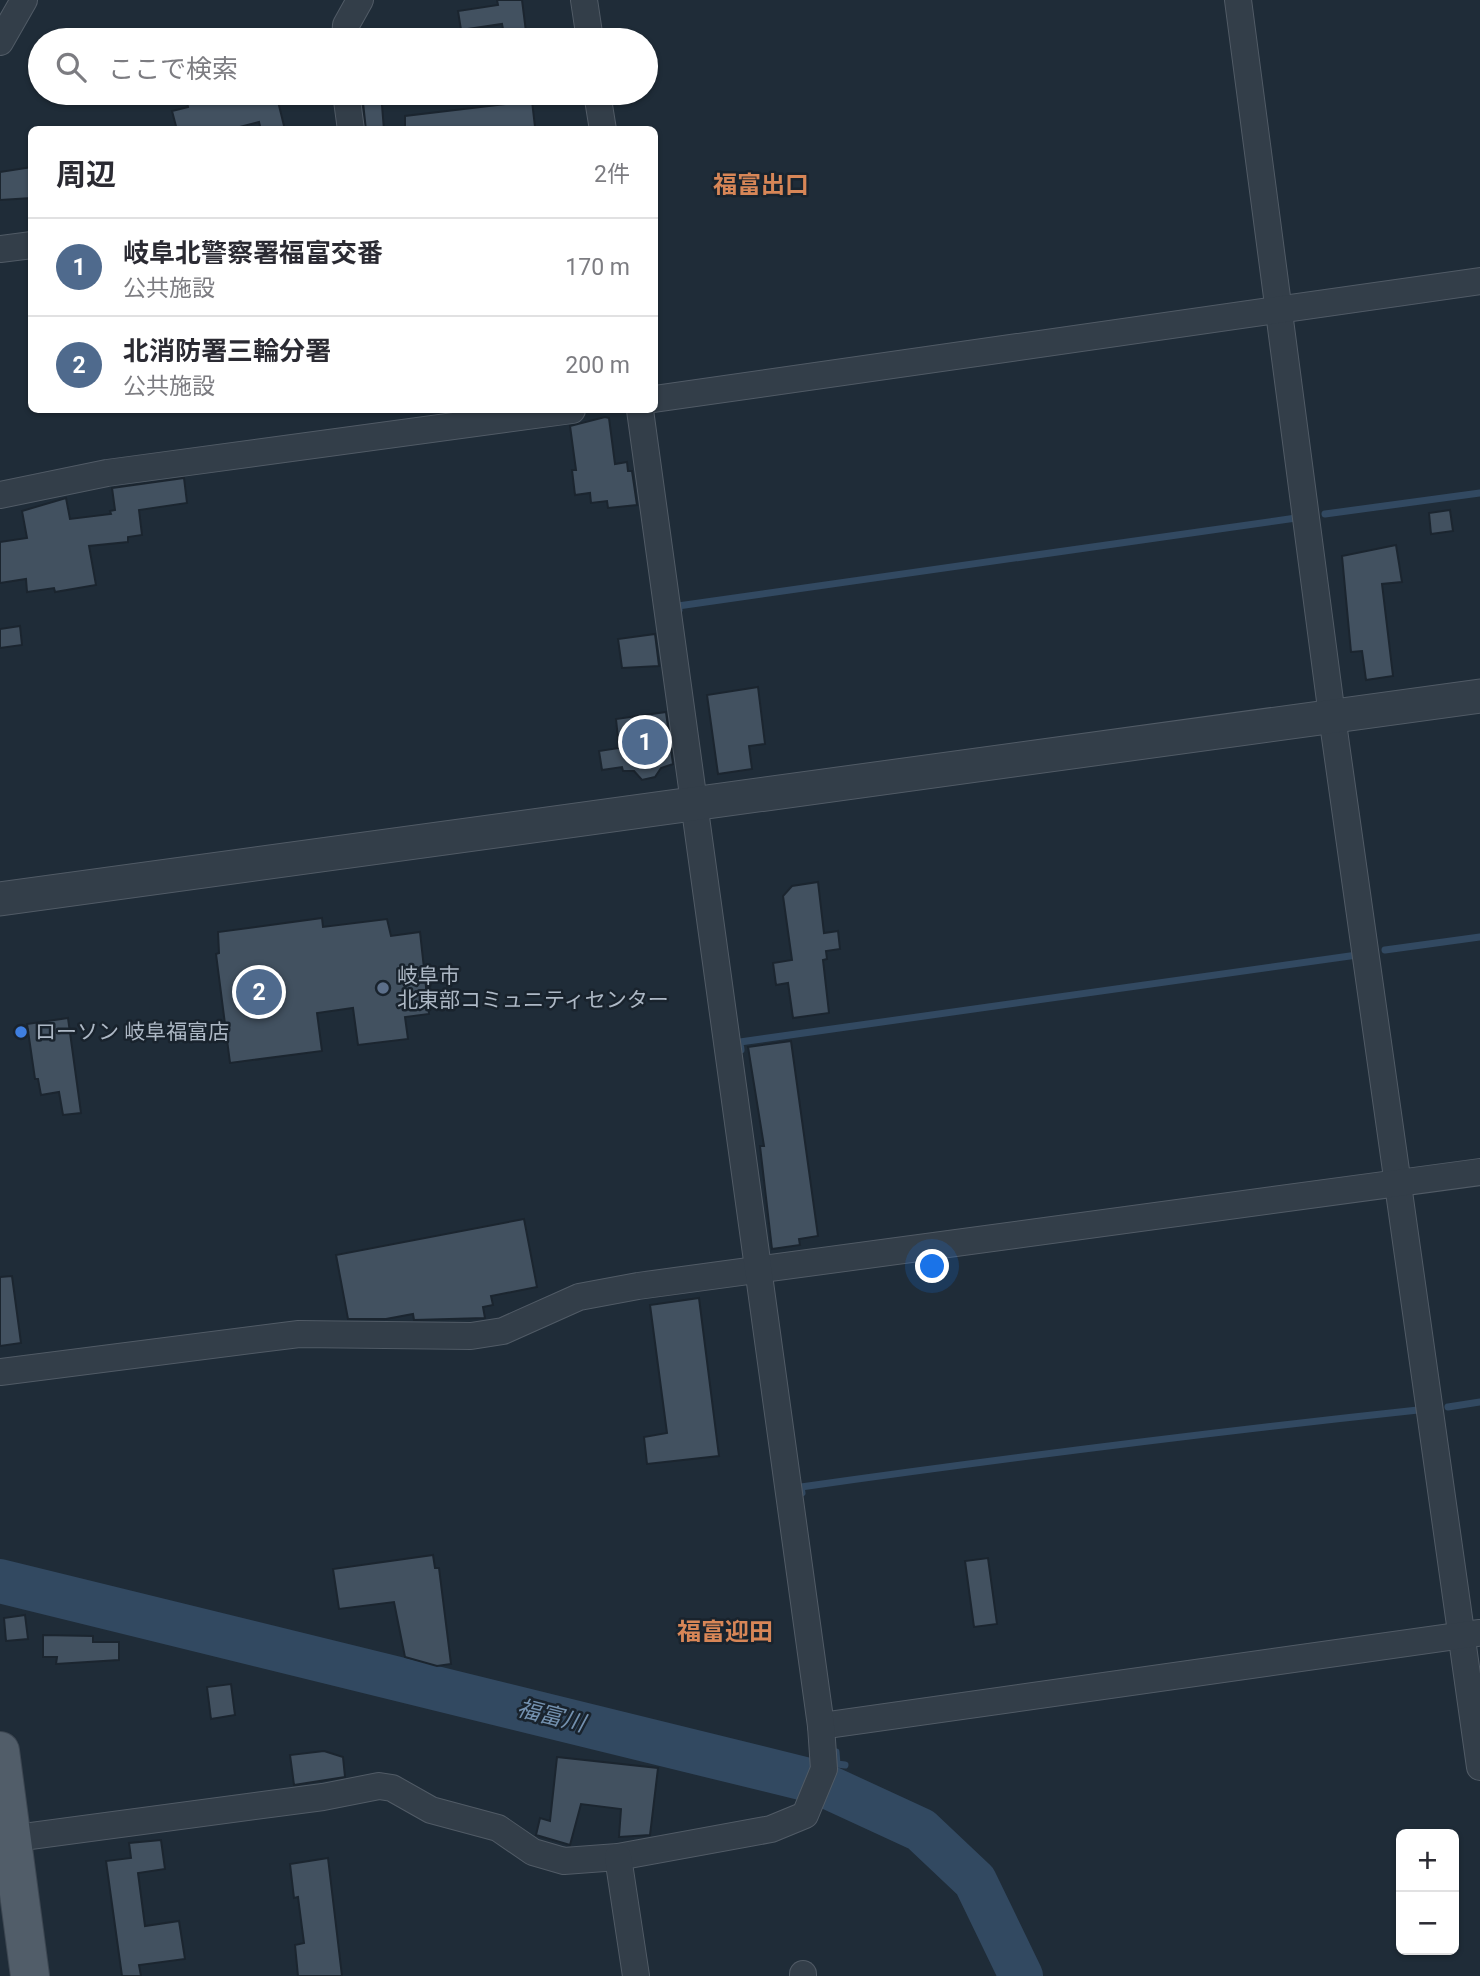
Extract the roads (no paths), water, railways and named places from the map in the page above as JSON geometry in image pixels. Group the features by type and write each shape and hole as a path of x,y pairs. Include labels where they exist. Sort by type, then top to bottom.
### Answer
{"main road":[{"path":"0,1751 6,1839 30,1976"}],"street":[{"path":"0,43 24,0"},
{"path":"346,28 360,0"},
{"path":"584,0 588,28"},
{"path":"1238,0 1332,716 1397,1183 1471,1634 1480,1767"},
{"path":"348,105 350,126"},
{"path":"599,105 602,126"},
{"path":"0,249 28,246"},
{"path":"658,398 1480,281"},
{"path":"0,495 390,421 522,413"},
{"path":"6,1839 323,1797 380,1786 391,1788 431,1810 498,1828 533,1852 564,1861 618,1857 771,1829 805,1815 811,1805 824,1769 828,1725 766,1268 695,804 640,413"},
{"path":"0,900 1480,696"},
{"path":"0,1372 299,1334 471,1335 503,1331 579,1297 766,1268 1480,1172"},
{"path":"828,1725 1471,1634"},
{"path":"618,1857 636,1976"}],"waterway":[{"path":"1325,514 1480,493"},
{"path":"679,610 678,606 1296,518"},
{"path":"1385,950 1480,937"},
{"path":"741,1050 740,1042 1357,955"},
{"path":"1448,1407 1480,1402"},
{"path":"802,1493 801,1487 955,1466 1418,1410"},
{"name":"福富川","path":"0,1581 817,1782 921,1830 975,1881 1021,1976"},
{"path":"836,1752 837,1764 845,1765"},
{"path":"838,1791 841,1782"}],"place":[{"name":"岐阜北警察署福富交番","path":"645,742"},
{"name":"岐阜市 北東部コミュニティセンター","path":"383,988"},
{"name":"北消防署三輪分署","path":"259,992"},
{"name":"ローソン 岐阜福富店","path":"21,1032"}],"district":[{"name":"福富出口","path":"761,185"},
{"name":"福富迎田","path":"725,1632"}]}
